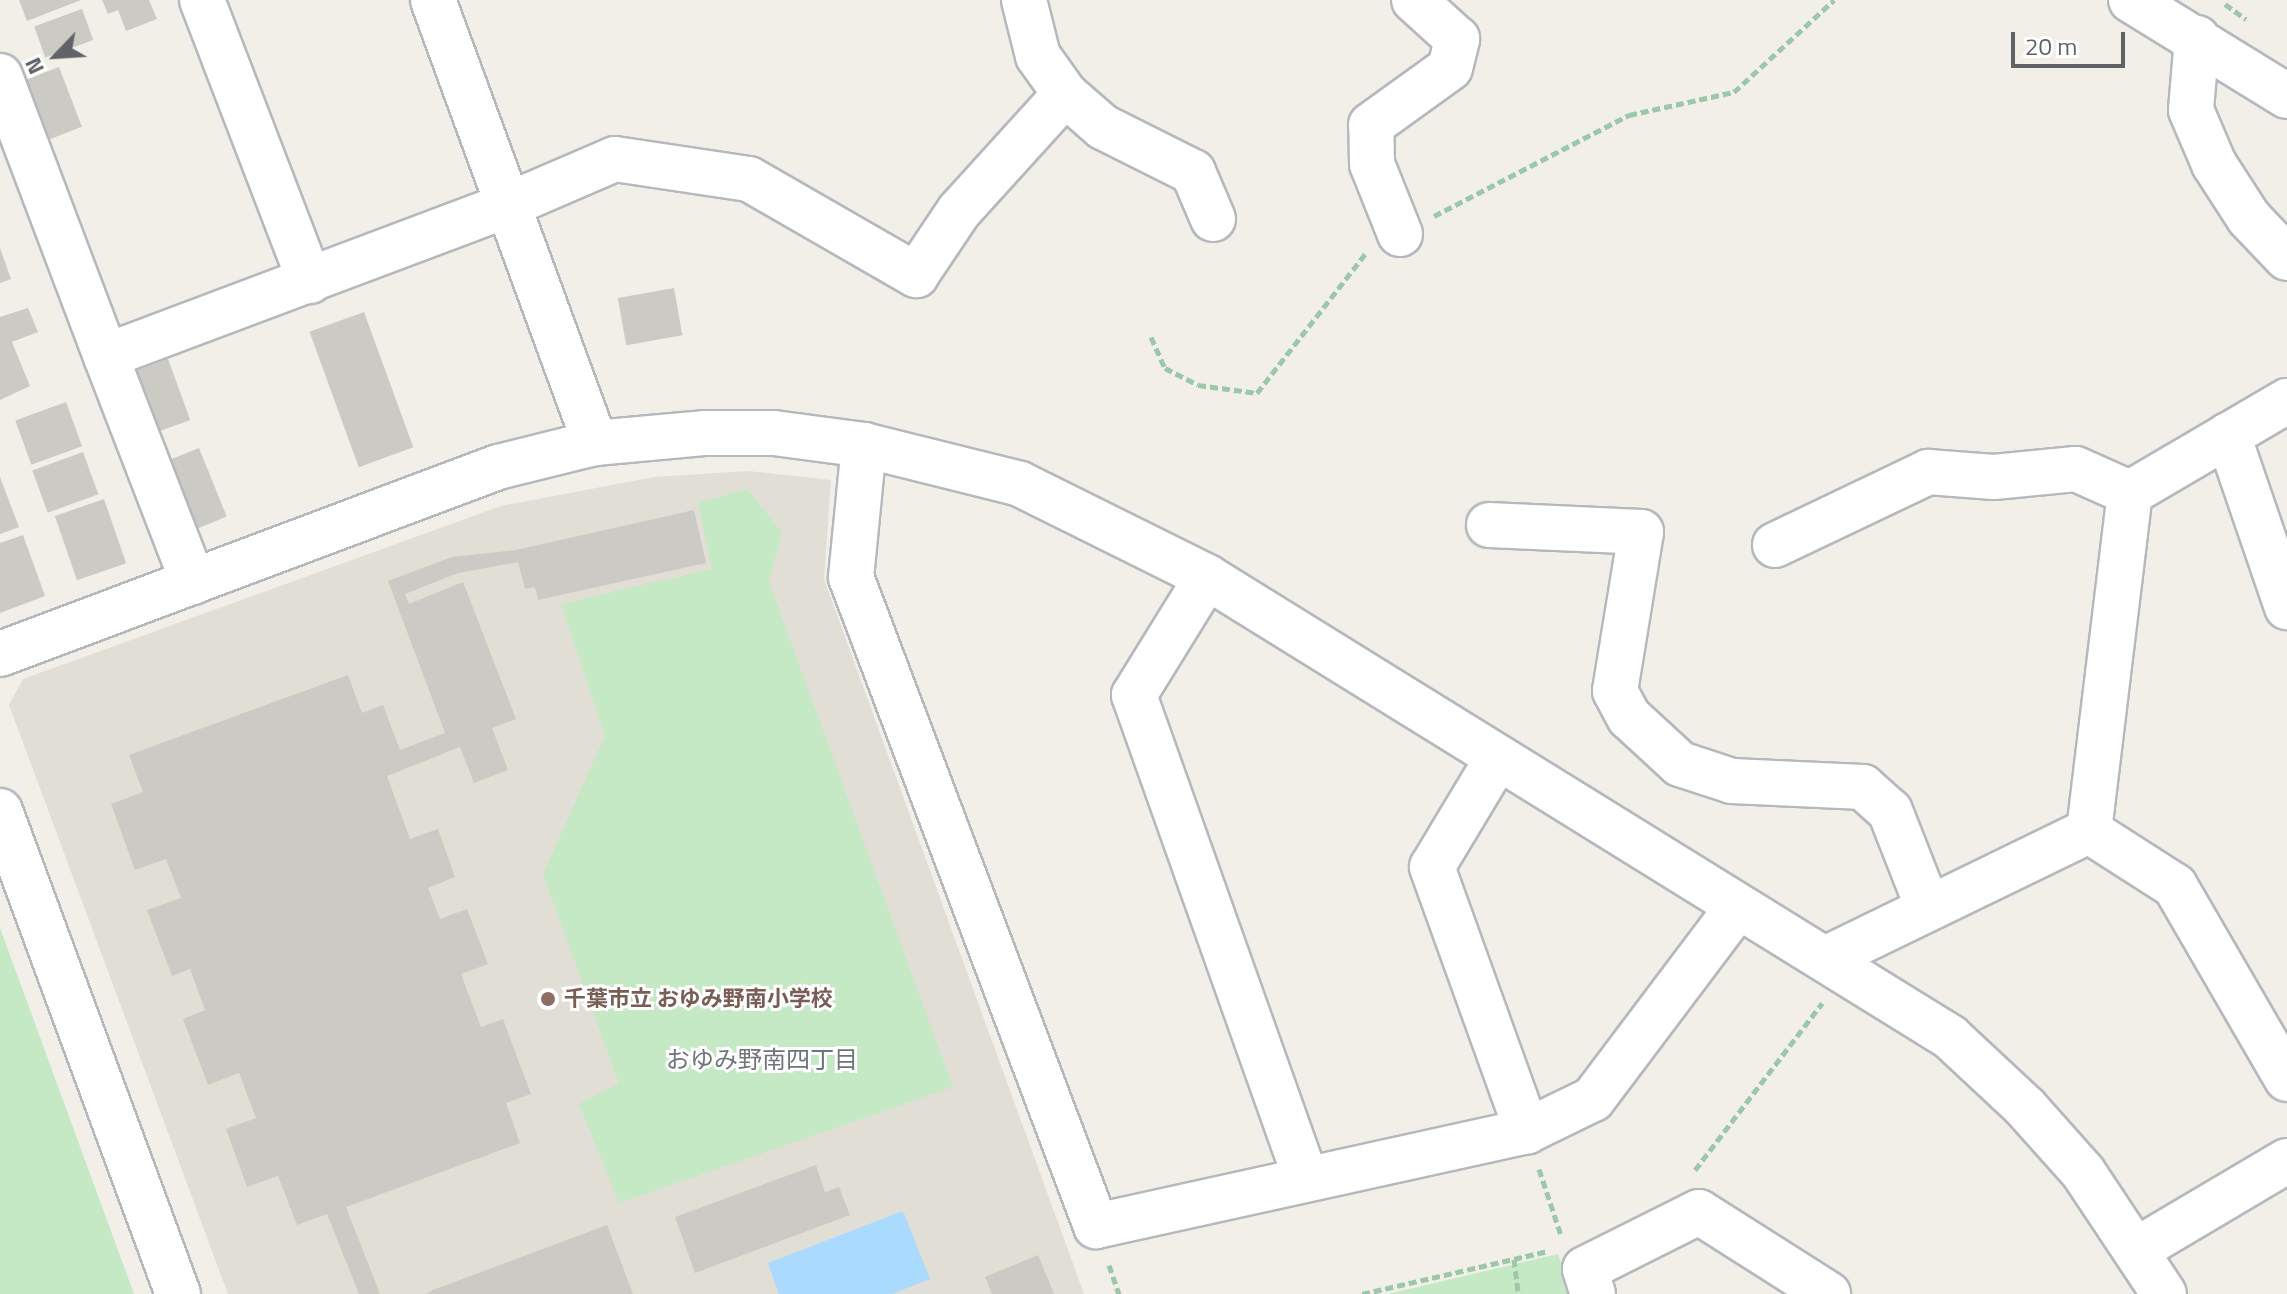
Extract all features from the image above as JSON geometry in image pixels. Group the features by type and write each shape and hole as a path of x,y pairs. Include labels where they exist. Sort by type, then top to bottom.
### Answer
{"street":[{"path":"202,0 310,281"},
{"path":"433,0 595,443"},
{"path":"1024,0 1038,56 1065,94 1103,127 1193,172 1213,219"},
{"path":"1400,234 1372,164 1371,125 1450,68 1457,39 1414,0"},
{"path":"2131,0 2287,96"},
{"path":"2197,38 2191,110 2214,164 2249,218 2287,258"},
{"path":"0,76 193,582"},
{"path":"106,356 508,205 615,159 749,179 916,275 959,211 1065,94"},
{"path":"2130,493 2287,401"},
{"path":"0,654 498,467 595,443 704,433 774,433 864,445 1020,484 1207,577 1736,909 1828,975 1950,1037 2004,1087 2083,1172 2138,1249 2164,1294"},
{"path":"2228,435 2287,607"},
{"path":"864,445 851,577 1096,1226 1527,1131 1593,1099 1736,909"},
{"path":"1775,545 1928,472 1994,477 2076,469 2130,493"},
{"path":"2089,831 2130,493"},
{"path":"1489,525 1641,532 1615,691 1629,717 1680,764 1732,781 1863,787 1890,811 1928,908"},
{"path":"1207,577 1134,695 1306,1179"},
{"path":"1497,759 1432,867 1527,1131"},
{"path":"0,811 178,1294"},
{"path":"1828,975 1928,908 2089,831"},
{"path":"2089,831 2175,886 2287,1079"},
{"path":"2138,1249 2287,1161"},
{"path":"1593,1294 1585,1269 1699,1212 1828,1294"}],"path":[{"path":"1151,337 1165,368 1198,385 1257,393 1367,252 1629,115 1734,92 1834,0"},
{"path":"1688,1180 1828,975"},
{"path":"1527,1131 1566,1247"},
{"path":"1362,1294 1553,1250"},
{"path":"1514,1259 1519,1294"}],"shaded area":[{"name":"千葉市立 おゆみ野南小学校","path":"748,471 831,480 824,579 1084,1294 228,1294 9,705 23,679 501,506 654,477"}],"green space":[{"path":"747,489 782,532 769,582 953,1087 619,1203 579,1104 619,1083 543,874 605,736 561,604 712,569 698,503"},
{"path":"0,928 134,1294 0,1294"},
{"path":"1558,1254 1573,1294 1388,1294"}],"water":[{"path":"903,1211 930,1279 892,1294 779,1294 768,1263"}],"building":[{"path":"19,0 81,0 27,21"},
{"path":"102,0 149,0 157,19 126,31 118,10 108,14"},
{"path":"82,9 93,40 45,57 34,26"},
{"path":"59,67 82,127 42,142 19,82"},
{"path":"0,248 11,279 0,283"},
{"path":"674,288 682,335 626,345 618,298"},
{"path":"28,308 38,332 12,342 30,386 0,400 0,317"},
{"path":"364,312 413,447 359,467 309,332"},
{"path":"168,359 190,420 147,436 125,375"},
{"path":"66,402 82,446 31,465 15,420"},
{"path":"199,448 227,517 189,532 161,463"},
{"path":"83,452 98,494 48,513 32,470"},
{"path":"0,477 19,527 0,534"},
{"path":"104,499 126,563 77,580 55,516"},
{"path":"694,510 706,563 538,600 535,587 525,589 518,562 458,573 405,594 409,604 463,582 516,719 492,728 508,770 474,783 460,747 387,776 410,839 438,829 455,877 428,888 440,919 467,909 488,964 461,974 481,1027 503,1019 531,1094 506,1103 520,1143 346,1207 380,1294 359,1294 327,1214 297,1225 278,1176 247,1187 226,1129 256,1118 239,1073 208,1085 183,1019 205,1010 190,969 172,976 147,910 181,898 166,859 135,870 111,804 143,792 129,755 348,675 362,713 383,705 400,750 445,733 388,581 452,557 516,550"},
{"path":"23,535 45,596 0,613 0,543"},
{"path":"816,1165 825,1192 839,1187 850,1215 695,1273 675,1217"},
{"path":"607,1225 633,1294 426,1294 433,1290"},
{"path":"1038,1255 1054,1294 992,1294 985,1277"}],"place":[{"name":"千葉市立 おゆみ野南小学校","path":"548,999"}],"district":[{"name":"おゆみ野南四丁目","path":"762,1060"}]}
